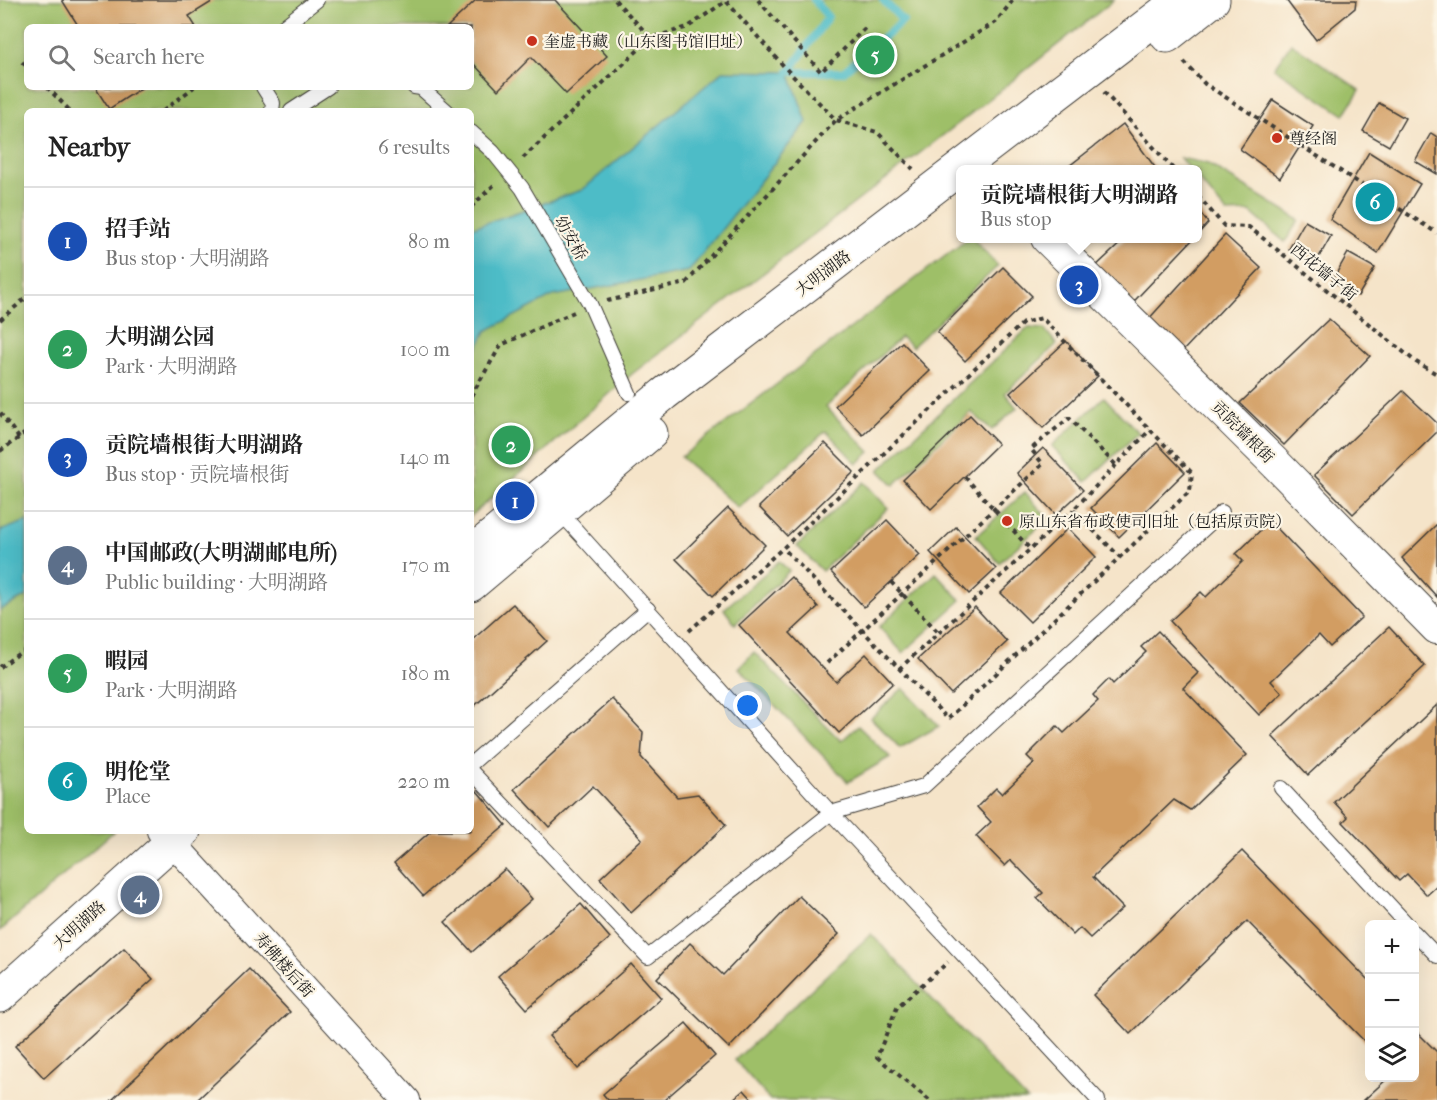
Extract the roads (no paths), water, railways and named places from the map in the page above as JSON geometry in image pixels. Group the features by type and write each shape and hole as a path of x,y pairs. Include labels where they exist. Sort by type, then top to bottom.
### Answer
{"main road":[{"name":"大明湖路","path":"983,165 1180,0"},
{"name":"大明湖路","path":"984,165 1101,88 1212,0"},
{"name":"大明湖路","path":"474,551 664,394 956,185"},
{"name":"大明湖路","path":"474,582 749,352 956,198"},
{"name":"大明湖路","path":"0,968 168,834"},
{"name":"大明湖路","path":"0,996 168,834"}],"street":[{"name":"贡院墙根街","path":"1052,243 1260,448 1437,628"},
{"name":"寿佛楼后街","path":"168,834 407,1100"}],"lane":[{"path":"288,24 317,0"},
{"path":"265,90 273,103 272,108"},
{"path":"296,108 323,90"},
{"path":"423,90 444,108"},
{"name":"幼安桥","path":"474,135 493,152 522,188 590,304 629,393"},
{"path":"558,510 831,813 1098,1100"},
{"path":"474,774 648,957 831,813 924,786 1222,512"},
{"path":"474,761 648,609"},
{"path":"1281,788 1403,920"},
{"path":"1419,937 1437,956"}],"water":[{"path":"723,71 789,72 807,122 689,271 553,296 486,331 474,355 474,227 582,190"},
{"path":"24,522 24,598 0,610 0,531"}],"waterway":[{"path":"789,72 828,17 814,0"},
{"path":"789,72 843,72 903,21 883,0"}],"place":[{"name":"奎虚书藏（山东图书馆旧址）","path":"532,41"},
{"name":"暇园","path":"875,55"},
{"name":"尊经阁","path":"1277,138"},
{"name":"明伦堂","path":"1375,202"},
{"name":"贡院墙根街大明湖路","path":"1079,285"},
{"name":"大明湖公园","path":"511,445"},
{"name":"招手站","path":"515,501"},
{"name":"原山东省布政使司旧址（包括原贡院）","path":"1007,521"},
{"name":"中国邮政(大明湖邮电所)","path":"140,895"}]}
